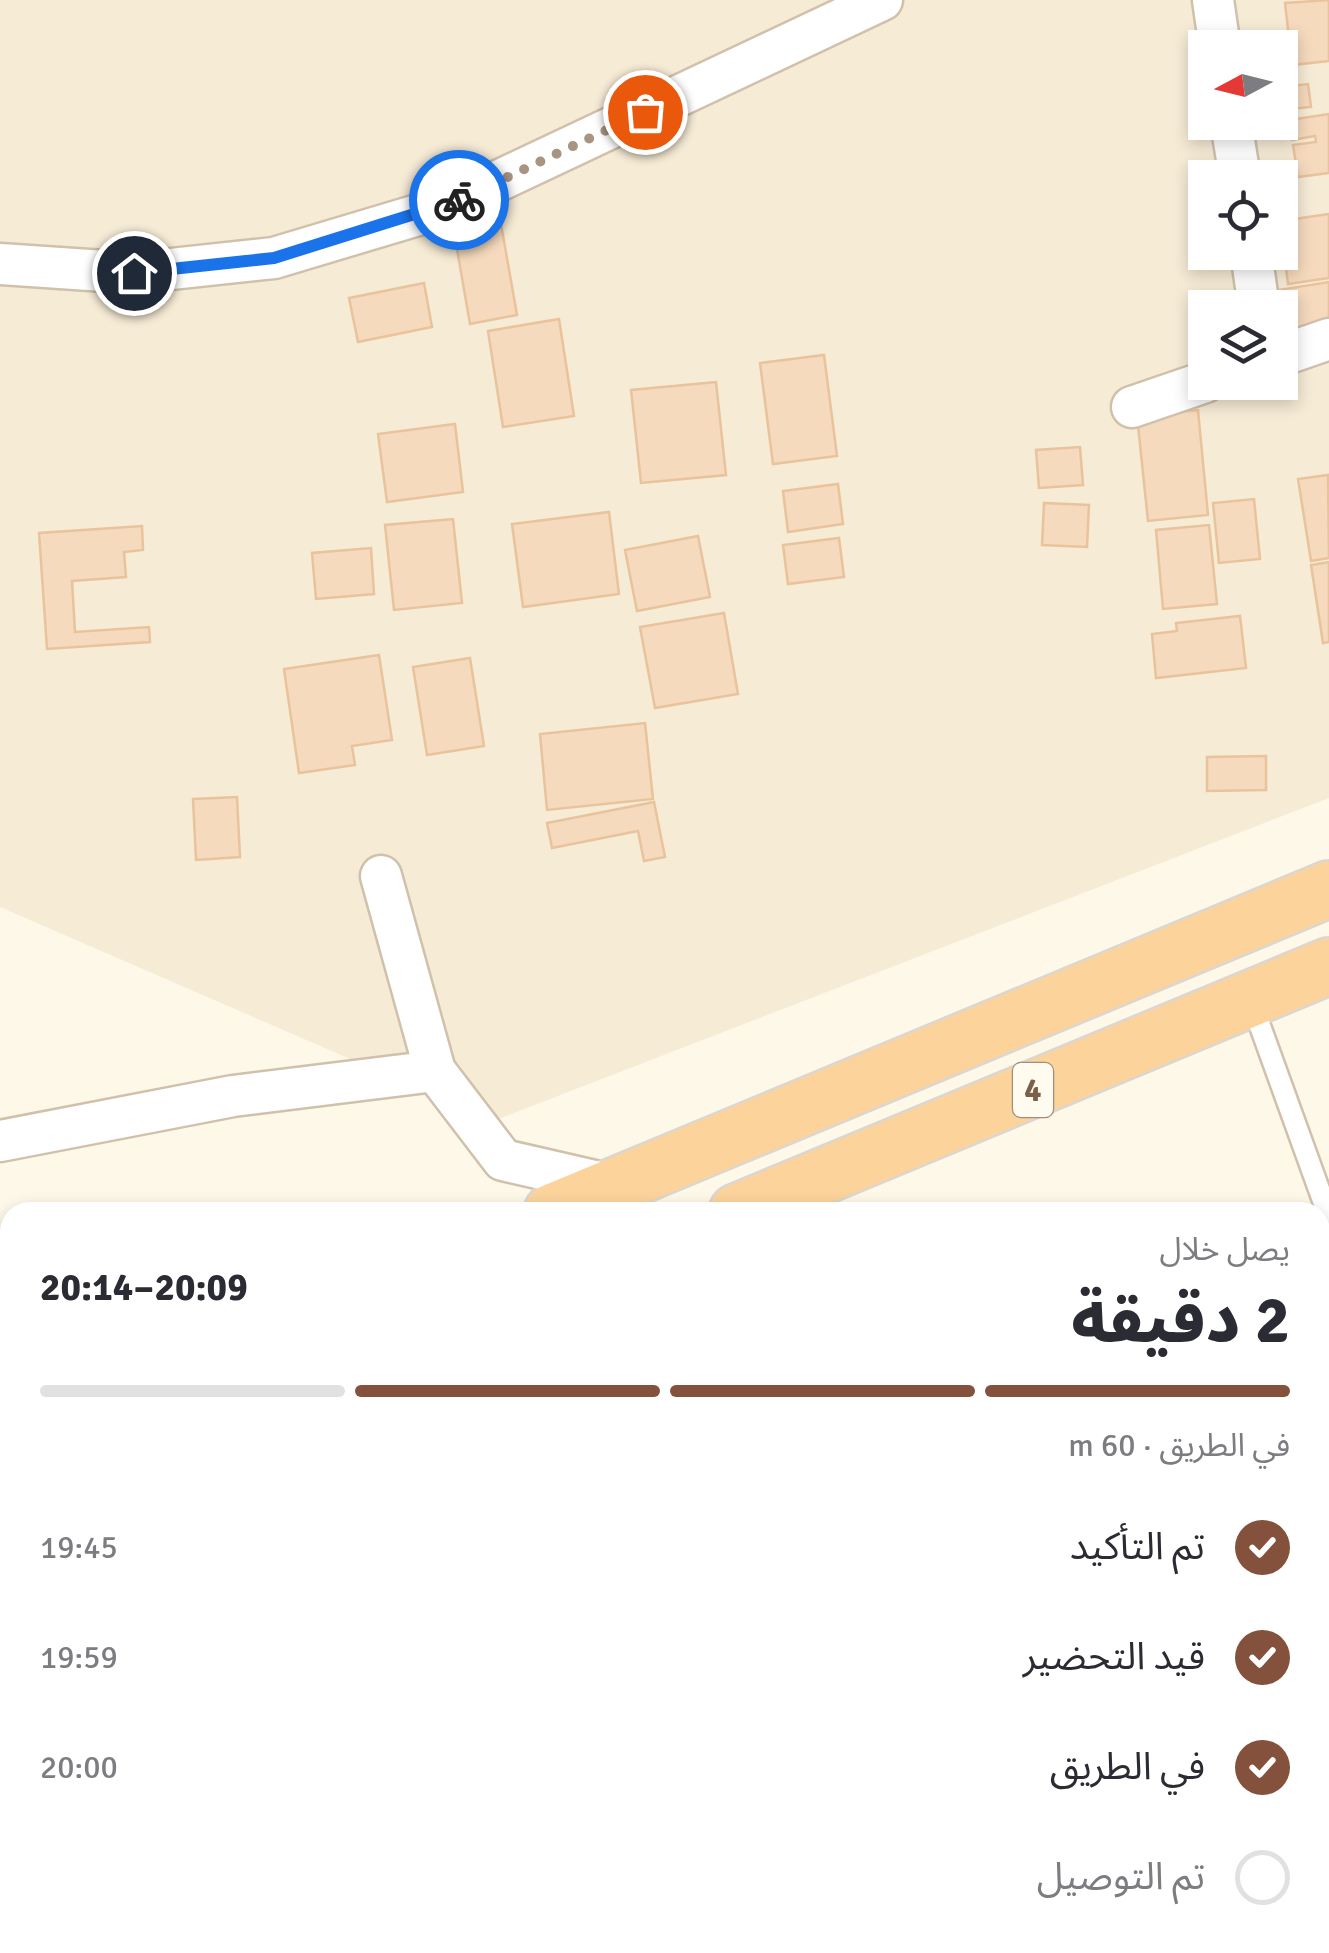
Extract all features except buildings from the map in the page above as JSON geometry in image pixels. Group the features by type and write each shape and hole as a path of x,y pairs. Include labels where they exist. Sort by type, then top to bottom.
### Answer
{"highway":[{"path":"577,1202 1329,889"},
{"name":"4","path":"761,1202 1329,966"}],"street":[{"path":"0,264 134,273 274,258 441,208 882,0"},
{"path":"1213,0 1217,30"},
{"path":"1298,350 1329,339"},
{"path":"1132,407 1188,388"},
{"path":"382,876 436,1071 503,1160 616,1186"},
{"path":"0,1141 233,1096 436,1071"}],"lane":[{"path":"1251,999 1324,1202"}],"shaded area":[{"path":"0,0 1329,0 1329,798 493,1121 0,907"}],"way so far":[{"path":"459,200 645,112"}],"route":[{"path":"134,273 274,258 459,200"}]}
